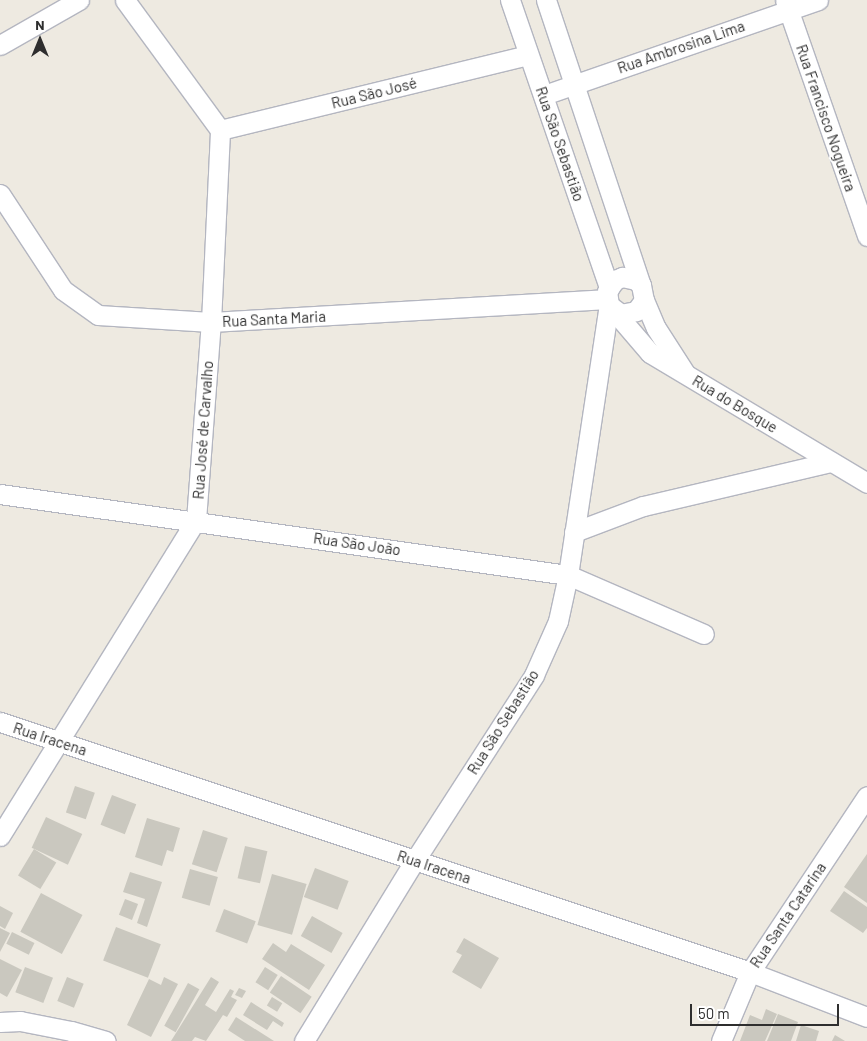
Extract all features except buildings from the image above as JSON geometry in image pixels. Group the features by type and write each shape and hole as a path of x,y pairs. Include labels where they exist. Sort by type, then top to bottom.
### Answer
{"street":[{"path":"0,45 79,0"},
{"path":"125,0 220,130"},
{"name":"Rua São Sebastião","path":"304,1041 415,860 534,675 558,621 568,575 610,301 544,95 528,55 510,0"},
{"path":"546,0 656,328 687,376"},
{"name":"Rua Ambrosina Lima","path":"544,95 787,5 818,0"},
{"name":"Rua Francisco Nogueira","path":"787,5 867,236"},
{"name":"Rua São José","path":"220,130 528,55"},
{"name":"Rua José de Carvalho","path":"0,836 196,520 211,322 220,130"},
{"name":"Rua Santa Maria","path":"0,194 63,290 98,315 211,322 610,301"},
{"path":"622,277 636,280 643,292 641,306 634,312 621,314 610,301 615,280 622,277"},
{"name":"Rua do Bosque","path":"610,301 650,353 867,483"},
{"path":"574,532 643,506 831,462"},
{"name":"Rua São João","path":"0,494 196,520 568,575 704,634"},
{"name":"Rua Iracena","path":"0,722 750,972 867,1017"},
{"name":"Rua Santa Catarina","path":"721,1041 750,972 867,796"},
{"path":"0,1012 20,1021 71,1031 106,1041"},
{"path":"0,1022 20,1021"}]}
